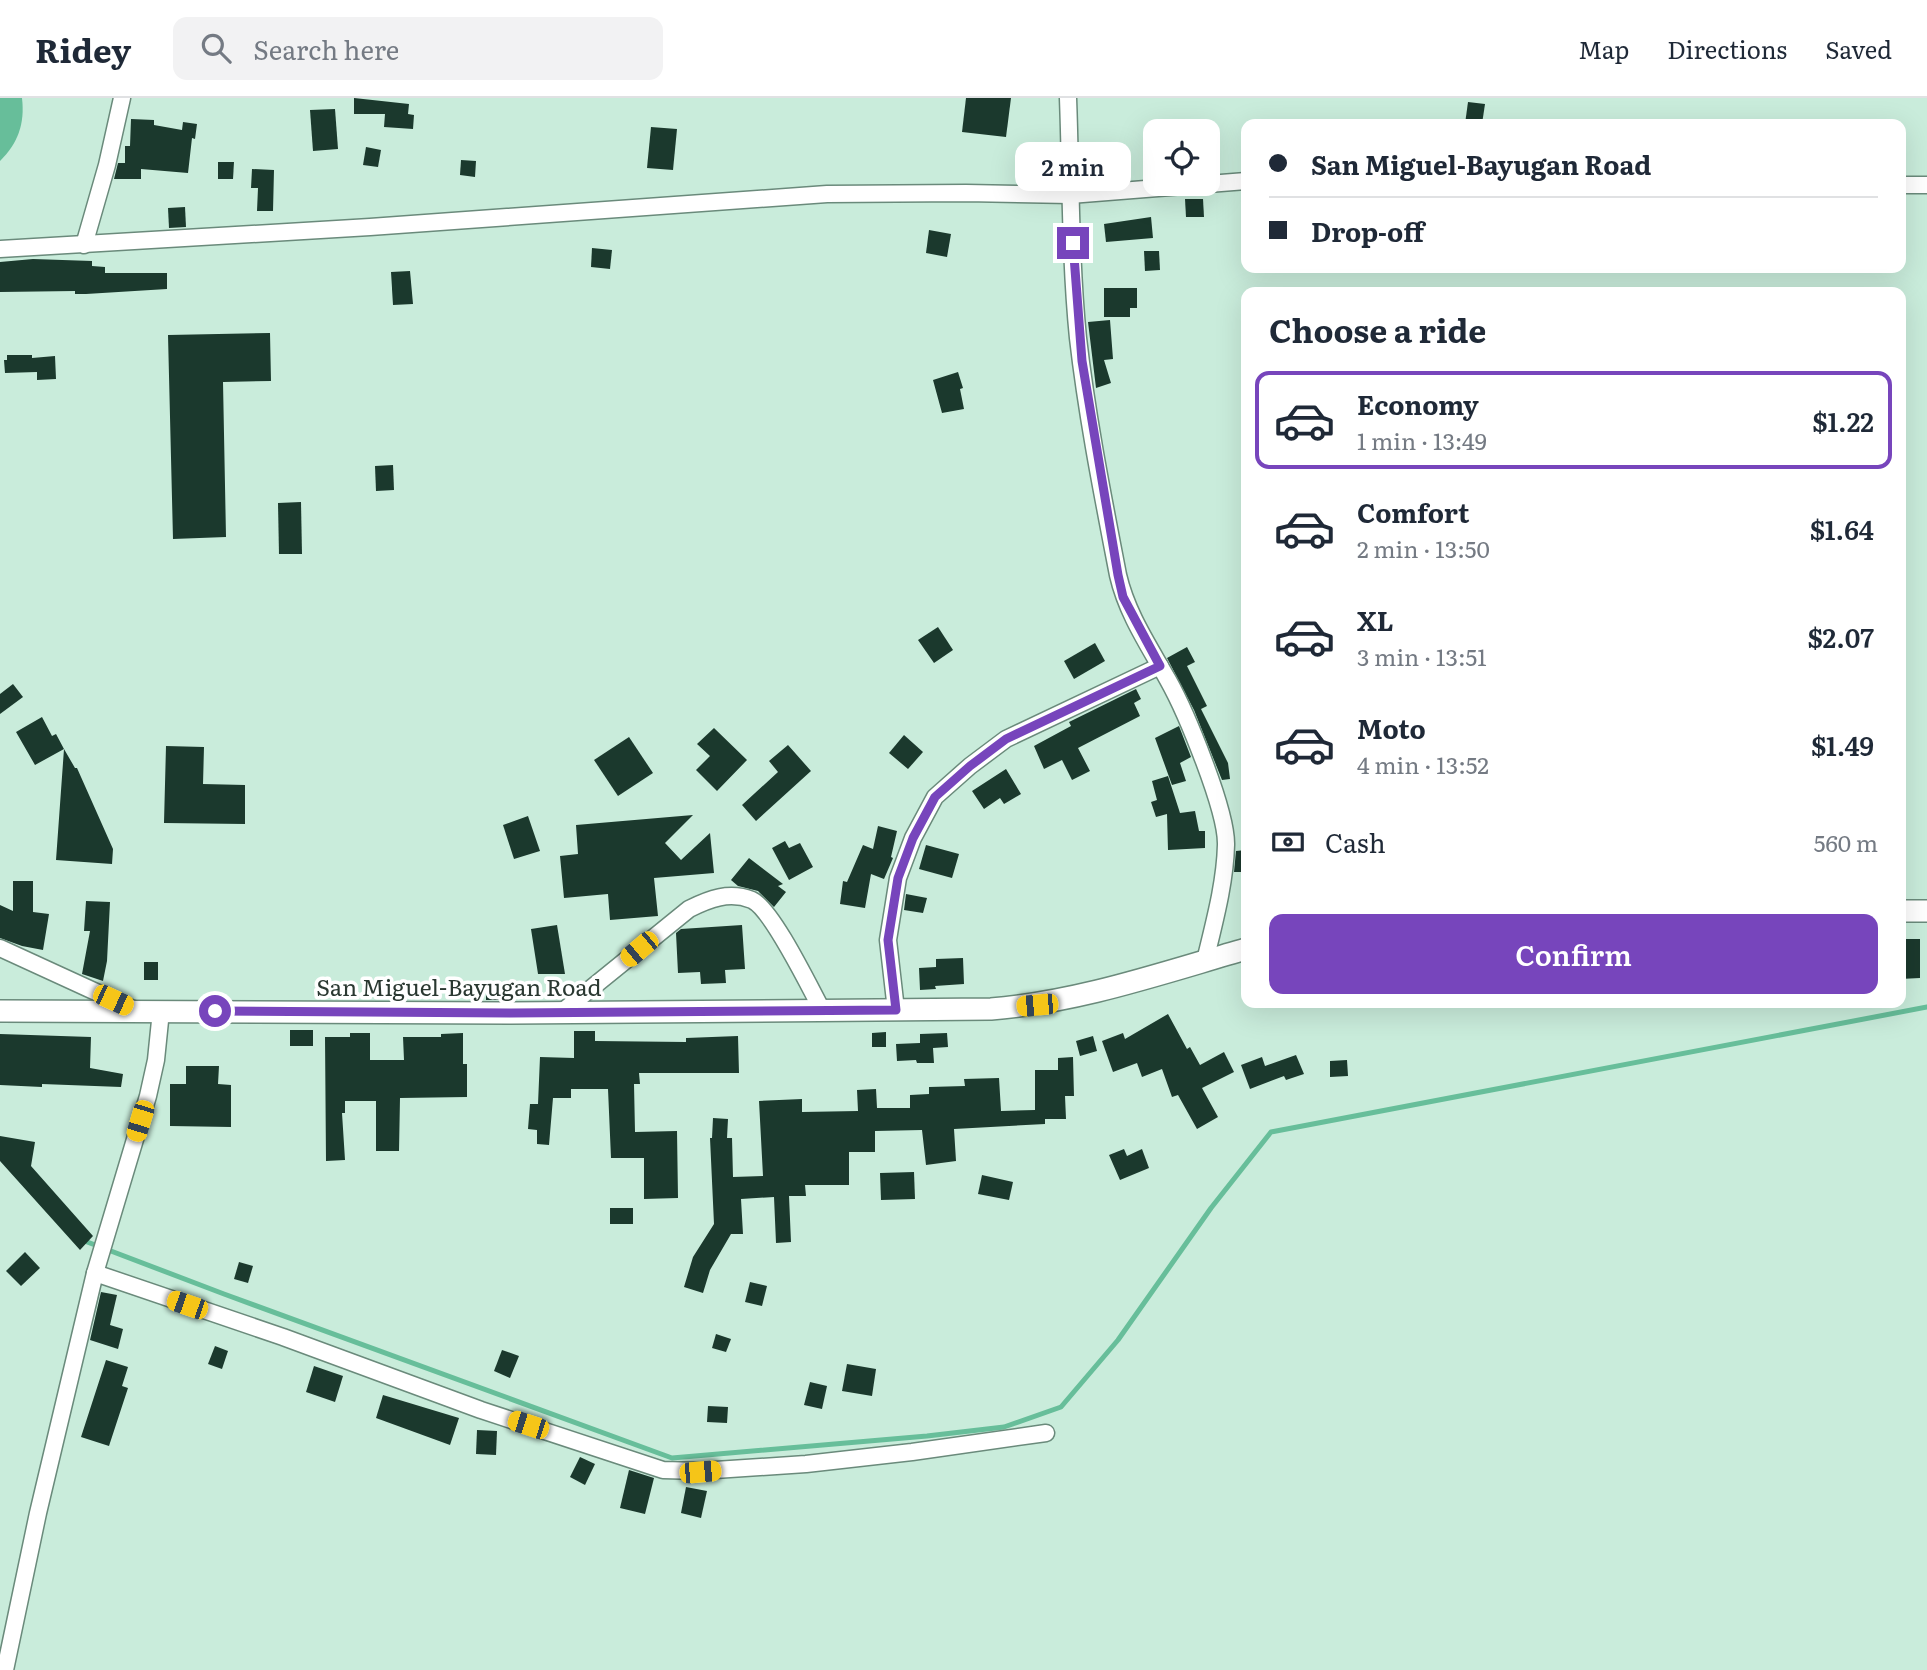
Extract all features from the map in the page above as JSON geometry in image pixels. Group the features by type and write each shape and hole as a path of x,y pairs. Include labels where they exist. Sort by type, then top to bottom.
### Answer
{"main road":[{"path":"1906,911 1927,911"},
{"name":"San Miguel-Bayugan Road","path":"0,1012 991,1009 1037,1005 1086,995 1241,950"}],"street":[{"path":"84,245 107,165 122,98"},
{"path":"1068,98 1078,337 1116,566 1123,597 1189,727 1222,818 1226,843 1217,909 1205,961"},
{"path":"0,249 384,226 827,194 1070,195 1241,181"},
{"path":"1906,185 1927,185"},
{"path":"896,1010 888,940 898,878 913,838 935,797 1006,739 1160,666"},
{"path":"562,1012 689,909 707,900 724,896 738,896 755,901 783,938 822,1010"},
{"path":"0,948 135,1010"},
{"path":"5,1670 38,1513 95,1273 148,1096 156,1060 161,1011"},
{"path":"95,1273 283,1337 481,1410 663,1470 700,1472 806,1464 1046,1433"}],"shaded area":[{"path":"0,98 22,98 23,107 19,132 0,161"}],"building":[{"path":"354,98 409,104 408,114 414,115 413,129 384,127 385,114 354,114"},
{"path":"966,98 1011,98 1006,137 962,132"},
{"path":"1468,102 1485,104 1483,119 1466,119"},
{"path":"335,109 338,149 313,151 310,110"},
{"path":"131,119 154,120 154,125 182,130 183,122 197,124 195,139 192,138 188,173 141,169 141,179 114,179 118,163 125,163 125,146 130,146"},
{"path":"651,127 677,129 673,170 647,168"},
{"path":"366,147 381,150 378,167 363,165"},
{"path":"461,160 476,161 475,177 460,175"},
{"path":"218,162 234,162 233,179 218,179"},
{"path":"252,169 274,170 273,211 257,211 258,188 251,188"},
{"path":"1185,199 1203,199 1204,217 1186,217"},
{"path":"185,207 186,227 169,228 168,208"},
{"path":"1151,217 1153,238 1106,242 1104,224"},
{"path":"929,230 951,234 947,257 926,253"},
{"path":"592,248 612,250 610,269 591,267"},
{"path":"1144,251 1159,251 1160,270 1145,271"},
{"path":"33,259 92,261 92,266 105,267 105,273 167,273 167,289 86,294 75,294 75,291 0,292 0,262"},
{"path":"410,271 413,304 393,305 391,272"},
{"path":"1104,288 1137,288 1137,308 1130,308 1130,317 1104,317"},
{"path":"1110,320 1113,359 1104,360 1111,383 1096,388 1088,322"},
{"path":"270,333 271,381 223,382 226,537 173,539 168,335"},
{"path":"7,355 32,355 32,358 55,356 56,379 37,380 37,372 5,373 4,360 7,360"},
{"path":"958,372 963,388 960,389 964,409 942,413 933,380"},
{"path":"393,465 394,490 376,491 375,466"},
{"path":"301,502 302,554 279,554 278,503"},
{"path":"938,627 953,650 934,663 918,640"},
{"path":"1095,643 1105,661 1074,679 1064,661"},
{"path":"1187,647 1195,662 1187,666 1207,706 1201,709 1228,763 1230,779 1222,780 1194,710 1167,658"},
{"path":"13,684 23,697 0,714 0,694"},
{"path":"1136,689 1141,699 1134,703 1140,716 1078,748 1090,771 1072,780 1062,760 1044,769 1034,746 1071,726 1069,722"},
{"path":"42,717 52,736 56,734 64,749 35,765 16,732"},
{"path":"1179,726 1191,757 1180,763 1186,781 1172,785 1155,738"},
{"path":"714,728 747,760 717,791 696,770 710,756 697,744"},
{"path":"904,735 923,752 908,769 889,753"},
{"path":"629,737 653,773 618,796 594,760"},
{"path":"788,745 811,771 756,821 742,805 778,772 769,761"},
{"path":"166,746 204,747 203,784 245,785 245,824 164,823"},
{"path":"64,749 77,768 113,849 112,864 56,860"},
{"path":"1006,769 1021,794 1004,804 1000,798 984,809 972,791"},
{"path":"1168,776 1180,813 1195,811 1199,831 1205,831 1205,848 1168,850 1167,814 1156,817 1151,802 1157,800 1152,781"},
{"path":"693,815 665,843 681,860 710,833 714,873 654,878 658,916 610,920 608,894 564,898 560,856 578,854 576,825"},
{"path":"528,816 540,851 514,859 503,825"},
{"path":"878,826 897,831 891,857 893,858 884,879 871,874 865,908 840,904 843,881 847,882 863,845 873,849"},
{"path":"785,841 789,848 800,843 813,867 789,880 772,848"},
{"path":"926,845 959,854 952,878 919,869"},
{"path":"1241,850 1241,872 1234,872 1236,851"},
{"path":"749,858 783,884 778,886 786,892 774,907 758,891 738,886 731,880"},
{"path":"13,881 33,881 33,912 49,914 43,950 0,938 0,905 13,911"},
{"path":"906,894 927,898 923,913 904,910"},
{"path":"86,901 110,902 107,961 103,981 82,974 90,931 84,931"},
{"path":"557,925 565,974 538,974 531,929"},
{"path":"742,925 745,969 725,970 726,983 701,984 700,972 678,973 676,933 681,929"},
{"path":"1906,939 1920,939 1920,978 1906,979"},
{"path":"963,958 964,984 920,990 919,968 936,967 936,959"},
{"path":"144,962 158,962 158,980 144,980"},
{"path":"486,985 500,985 500,1000 486,1000"},
{"path":"1168,1014 1187,1049 1190,1047 1200,1065 1224,1052 1234,1072 1202,1088 1218,1117 1197,1129 1178,1095 1172,1097 1162,1069 1142,1077 1137,1063 1113,1072 1102,1041 1123,1033 1125,1039"},
{"path":"290,1030 313,1030 313,1046 290,1046"},
{"path":"574,1031 595,1031 595,1041 686,1042 686,1038 738,1036 739,1073 639,1073 640,1084 634,1084 635,1132 677,1131 678,1198 644,1199 644,1158 611,1158 608,1089 571,1089 571,1098 553,1098 549,1145 537,1144 537,1130 528,1129 530,1104 538,1104 540,1057 574,1058"},
{"path":"886,1032 886,1047 872,1047 872,1033"},
{"path":"350,1033 370,1033 370,1060 404,1060 403,1037 441,1037 441,1034 463,1033 467,1097 400,1098 399,1151 376,1151 376,1101 345,1101 345,1113 342,1113 345,1160 326,1161 325,1037 350,1037"},
{"path":"947,1033 948,1047 933,1048 934,1063 897,1061 896,1044 920,1043 920,1034"},
{"path":"0,1034 91,1037 90,1068 123,1074 121,1087 0,1085"},
{"path":"1093,1036 1097,1051 1080,1056 1076,1041"},
{"path":"1296,1055 1304,1074 1286,1080 1284,1076 1250,1089 1241,1065 1262,1057 1265,1066"},
{"path":"1073,1057 1074,1096 1065,1096 1066,1119 1045,1119 1045,1124 954,1129 956,1161 926,1165 922,1130 875,1131 875,1152 849,1152 849,1185 805,1185 806,1196 789,1196 791,1242 776,1243 774,1197 741,1199 743,1234 731,1234 710,1270 703,1293 684,1287 693,1257 714,1224 710,1138 713,1118 728,1119 727,1138 732,1138 733,1177 763,1176 759,1101 802,1099 802,1112 858,1111 857,1090 876,1089 877,1108 910,1108 910,1095 929,1094 929,1087 965,1086 964,1079 999,1078 1001,1111 1035,1110 1035,1070 1058,1070 1058,1058"},
{"path":"1347,1060 1348,1076 1330,1077 1330,1061"},
{"path":"186,1066 219,1066 218,1084 231,1085 231,1127 170,1126 170,1084 186,1084"},
{"path":"0,1136 35,1142 31,1166 93,1236 80,1250 0,1161"},
{"path":"1124,1149 1127,1156 1142,1149 1149,1168 1120,1180 1109,1155"},
{"path":"914,1172 915,1199 881,1200 880,1173"},
{"path":"982,1175 1013,1182 1009,1200 978,1194"},
{"path":"610,1208 633,1208 633,1224 610,1224"},
{"path":"25,1252 40,1268 21,1286 6,1271"},
{"path":"239,1262 253,1266 248,1283 234,1279"},
{"path":"750,1282 767,1286 762,1306 745,1302"},
{"path":"101,1292 117,1295 110,1325 123,1329 118,1349 90,1340"},
{"path":"716,1334 731,1339 726,1352 712,1348"},
{"path":"215,1346 228,1351 222,1369 208,1364"},
{"path":"502,1350 519,1356 510,1378 494,1371"},
{"path":"106,1360 128,1367 122,1386 128,1388 109,1446 81,1437"},
{"path":"847,1364 876,1369 872,1396 842,1391"},
{"path":"314,1366 343,1376 335,1402 306,1392"},
{"path":"810,1382 827,1386 822,1409 804,1405"},
{"path":"383,1395 459,1418 450,1445 376,1418"},
{"path":"708,1406 728,1407 727,1423 707,1422"},
{"path":"477,1430 497,1431 496,1455 476,1454"},
{"path":"580,1457 595,1464 585,1485 570,1477"},
{"path":"629,1470 654,1478 645,1514 620,1508"},
{"path":"686,1487 707,1491 701,1518 681,1513"}],"waterway":[{"path":"82,1240 672,1458 1004,1427 1061,1407 1118,1340 1211,1208 1271,1132 1927,1007"}],"route":[{"path":"215,1011 511,1013 896,1010 888,940 898,878 913,838 935,797 1006,739 1160,666 1123,597 1118,575 1078,337 1073,243"}]}
